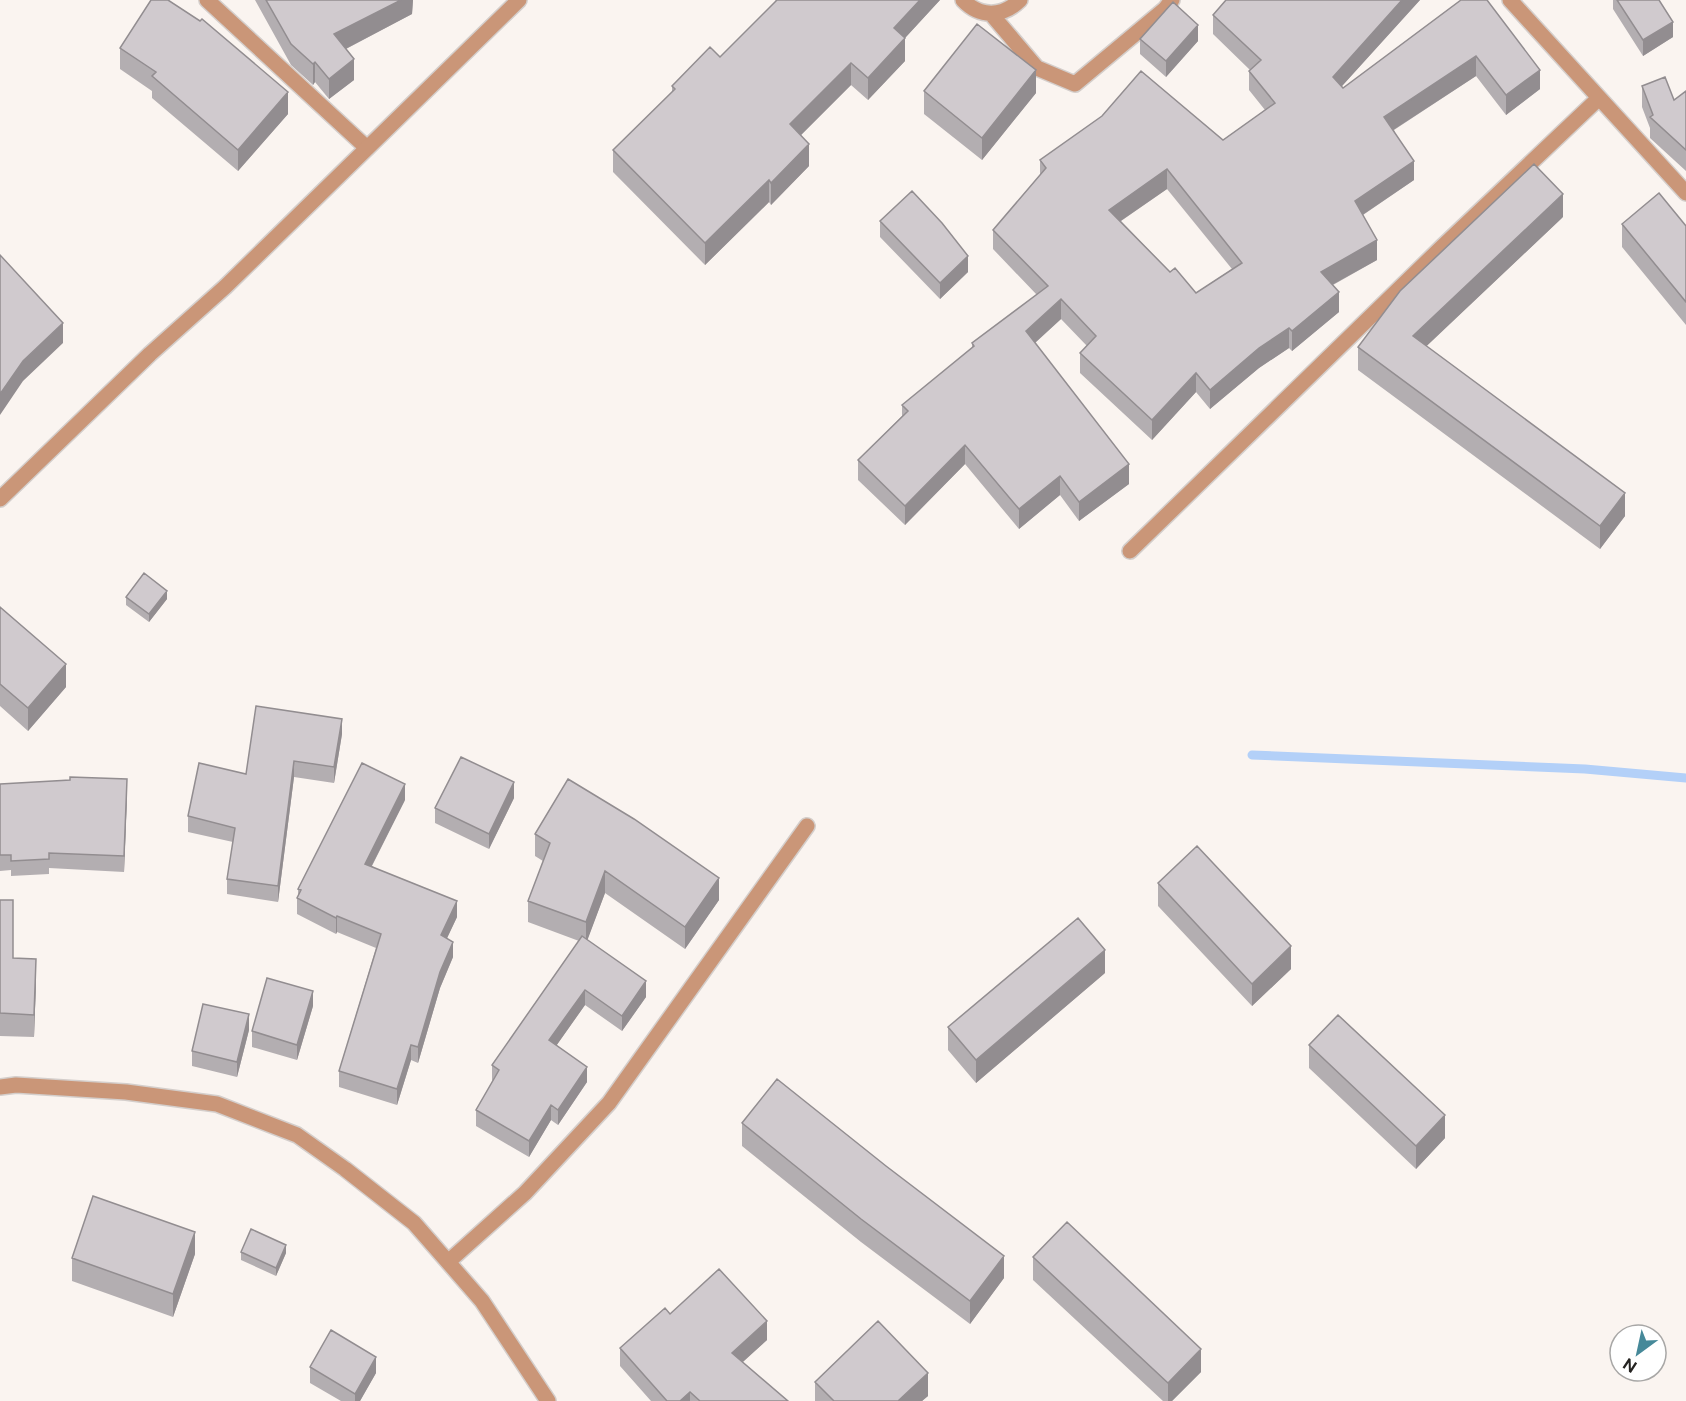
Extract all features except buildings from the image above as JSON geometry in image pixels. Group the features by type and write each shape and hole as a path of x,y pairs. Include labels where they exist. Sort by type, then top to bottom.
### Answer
{"street":[{"path":"207,0 367,148"},
{"path":"0,499 150,354 225,287 519,0"},
{"path":"963,0 971,8 992,15 1037,69 1075,84 1165,9 1172,0"},
{"path":"992,15 1013,7 1020,0"},
{"path":"1510,0 1686,193"},
{"path":"1130,551 1443,246 1599,98"},
{"path":"448,1262 525,1193 609,1103 807,826"},
{"path":"0,1087 16,1085 126,1092 217,1104 297,1135 414,1222 482,1301 548,1401"}],"waterway":[{"path":"1252,755 1585,769 1686,778"}]}
